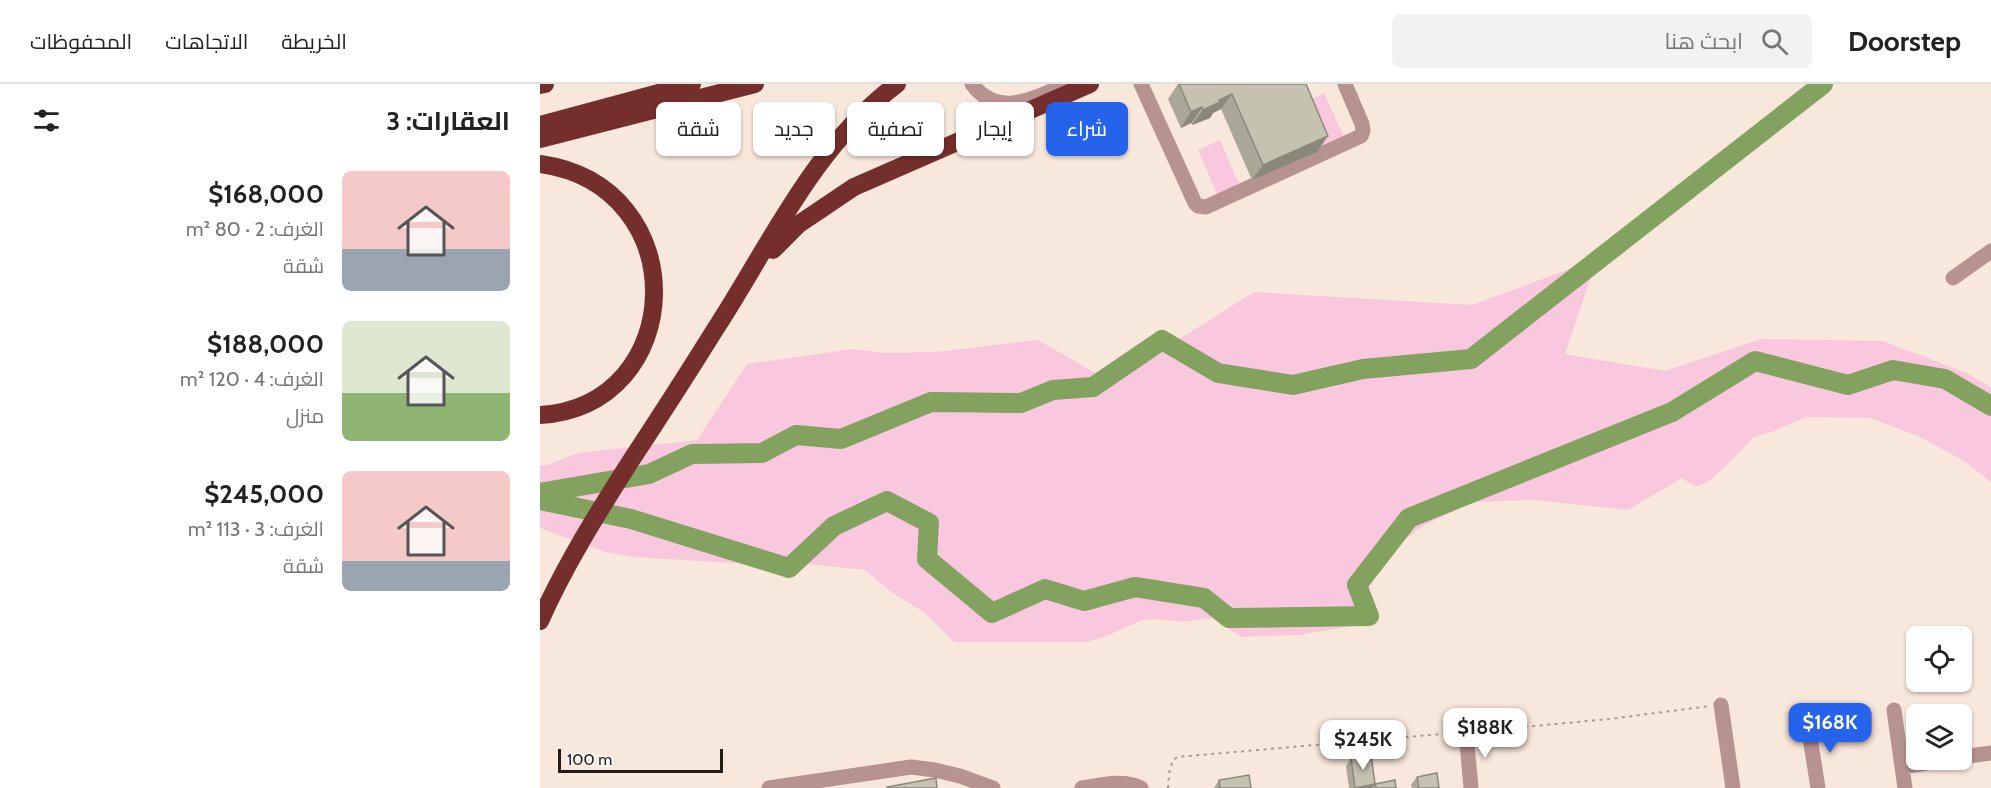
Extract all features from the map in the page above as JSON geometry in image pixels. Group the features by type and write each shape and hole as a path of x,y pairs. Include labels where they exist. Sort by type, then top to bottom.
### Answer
{"highway":[{"path":"540,85 544,84"},
{"path":"540,125 692,84"},
{"path":"540,139 755,84"},
{"path":"543,613 586,532 737,296 813,171 856,120 877,99 897,84"},
{"path":"737,296 778,243 799,224 854,187 1090,84"},
{"path":"540,164 578,174 602,188 619,202 633,219 648,249 655,293 646,338 635,360 621,377 603,393 582,405 557,414 540,416"}],"street":[{"path":"972,84 982,95 991,100 1011,104 1032,99 1066,84"},
{"path":"1159,84 1143,87 1195,203 1206,207 1361,136 1362,124 1345,84"},
{"path":"1953,278 1991,251"},
{"path":"1721,705 1733,788 1728,788"},
{"path":"1894,710 1905,788"},
{"path":"1808,725 1818,788"},
{"path":"1466,732 1471,788"},
{"path":"1972,756 1991,753"},
{"path":"1902,767 1906,766"},
{"path":"769,788 911,767 952,774 993,788"},
{"path":"1082,788 1120,783 1141,788"}],"path":[{"path":"1168,788 1170,766 1177,757 1609,719 1721,705"}],"shaded area":[{"path":"1324,93 1344,137 1322,147 1303,103"},
{"path":"1220,140 1239,184 1217,194 1198,150"},
{"path":"1597,259 1565,354 1665,371 1761,339 1883,341 1969,374 1991,388 1991,482 1964,461 1918,436 1870,418 1806,417 1754,437 1706,483 1695,487 1682,478 1628,510 1534,500 1473,502 1423,526 1369,567 1358,625 1299,635 1241,637 1212,618 1182,622 1157,619 1142,620 1087,642 954,642 925,613 891,592 865,570 810,564 752,564 633,557 605,552 540,528 540,465 547,465 578,453 697,440 747,364 853,349 885,353 936,352 1038,340 1111,382 1254,292 1472,305"}],"building":[{"path":"1179,84 1306,84 1328,136 1263,165 1232,94 1203,110 1202,107 1191,112"},
{"path":"1371,755 1375,784 1355,788 1351,758"},
{"path":"1437,773 1439,788 1419,788 1417,777"},
{"path":"1249,775 1251,788 1220,788 1219,780"},
{"path":"936,778 937,788 887,788 887,787"},
{"path":"1395,780 1396,788 1376,788 1375,784"}],"waterway":[{"path":"540,493 649,474 692,454 762,453 796,435 841,439 931,402 1021,403 1053,390 1093,387 1162,340 1218,373 1293,385 1363,369 1471,359 1823,84"},
{"path":"540,500 631,519 789,568 834,526 887,501 929,523 927,559 992,613 1045,589 1084,601 1135,587 1204,598 1229,618 1369,616 1357,585 1409,518 1672,412 1755,361 1848,385 1893,370 1945,379 1991,406"}]}
